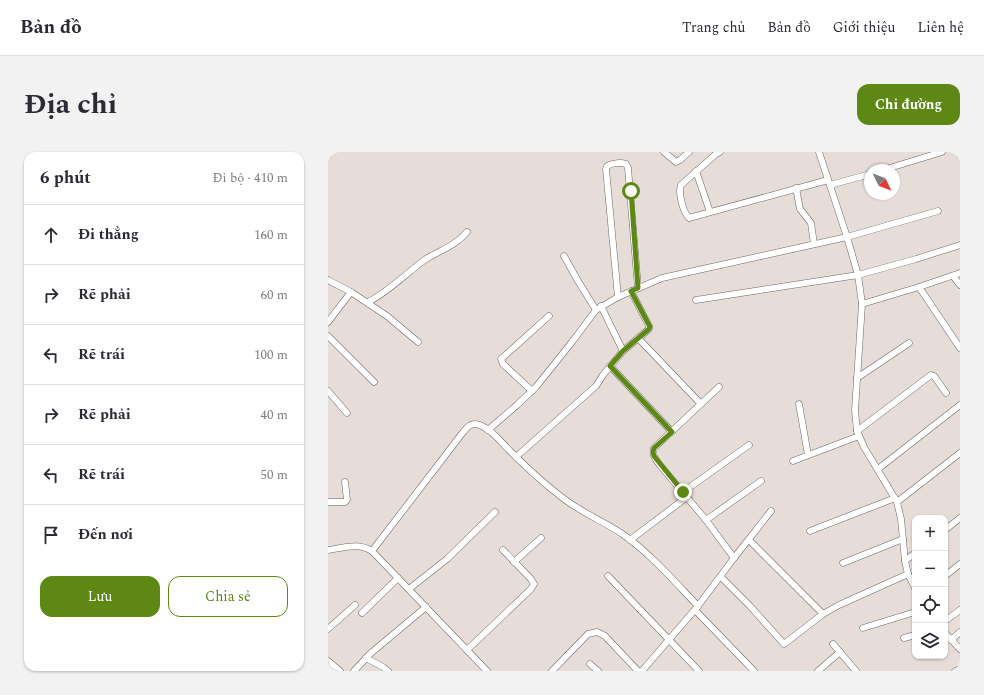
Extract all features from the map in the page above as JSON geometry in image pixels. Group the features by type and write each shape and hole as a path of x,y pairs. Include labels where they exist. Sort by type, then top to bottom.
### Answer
{"street":[{"path":"664,152 676,162 688,152"},
{"path":"720,152 681,185 679,190 686,214 689,218 796,188 864,175"},
{"path":"819,152 858,275 862,304 855,410 858,433 896,500 901,519 905,561 908,574 914,587"},
{"path":"900,165 942,152"},
{"path":"618,297 606,169 609,164 623,163 626,164 628,168 638,288"},
{"path":"696,171 710,212"},
{"path":"796,188 800,209 811,223 814,244"},
{"path":"488,430 532,391 598,308 618,297 662,278 847,237 938,211"},
{"path":"368,302 394,285 426,260 454,244 467,232"},
{"path":"696,300 858,275 960,245"},
{"path":"564,256 578,282 598,308 623,351"},
{"path":"862,304 960,273"},
{"path":"953,276 960,285"},
{"path":"328,280 368,302 388,316 418,342"},
{"path":"919,287 960,348"},
{"path":"516,457 596,386 601,377 623,351 649,329 650,327 631,291"},
{"path":"328,322 351,292"},
{"path":"532,391 503,364 501,359 549,316"},
{"path":"328,336 374,382"},
{"path":"638,338 701,404"},
{"path":"857,378 909,343"},
{"path":"610,366 672,432"},
{"path":"793,461 858,433 931,375 934,376 946,394"},
{"path":"719,387 654,448 653,452 654,456 706,520 734,558"},
{"path":"328,391 347,413"},
{"path":"799,404 808,455"},
{"path":"878,469 960,405"},
{"path":"372,551 468,427 476,423 488,430 558,495 570,504 621,533 630,540 667,574 754,671"},
{"path":"630,540 685,494 749,445"},
{"path":"810,531 896,500 960,453"},
{"path":"706,520 761,481"},
{"path":"328,502 345,502 347,500 345,482"},
{"path":"642,671 697,608 771,511"},
{"path":"409,589 448,559 495,512"},
{"path":"948,528 960,518"},
{"path":"514,562 541,538"},
{"path":"843,563 903,539"},
{"path":"749,540 823,614"},
{"path":"328,550 354,546 366,547 372,551 487,671"},
{"path":"466,650 531,589 534,584 503,550"},
{"path":"905,561 912,555"},
{"path":"948,574 960,564"},
{"path":"721,577 750,606 784,644 823,614 849,600 908,574"},
{"path":"608,576 699,671"},
{"path":"362,613 398,578"},
{"path":"328,629 355,605"},
{"path":"354,671 366,658 426,607"},
{"path":"948,619 960,610"},
{"path":"863,628 912,613"},
{"path":"552,671 588,634 597,632 605,636 638,671"},
{"path":"951,640 960,632"},
{"path":"904,638 912,636"},
{"path":"948,636 960,649"},
{"path":"833,644 856,671"},
{"path":"818,671 840,652"},
{"path":"366,658 388,671"},
{"path":"328,661 340,671"},
{"path":"590,664 598,671"},
{"path":"955,671 960,669"}],"route":[{"path":"631,191 638,288 631,291 650,327 623,351 610,366 672,432 654,448 653,452 659,464 683,492"}]}
